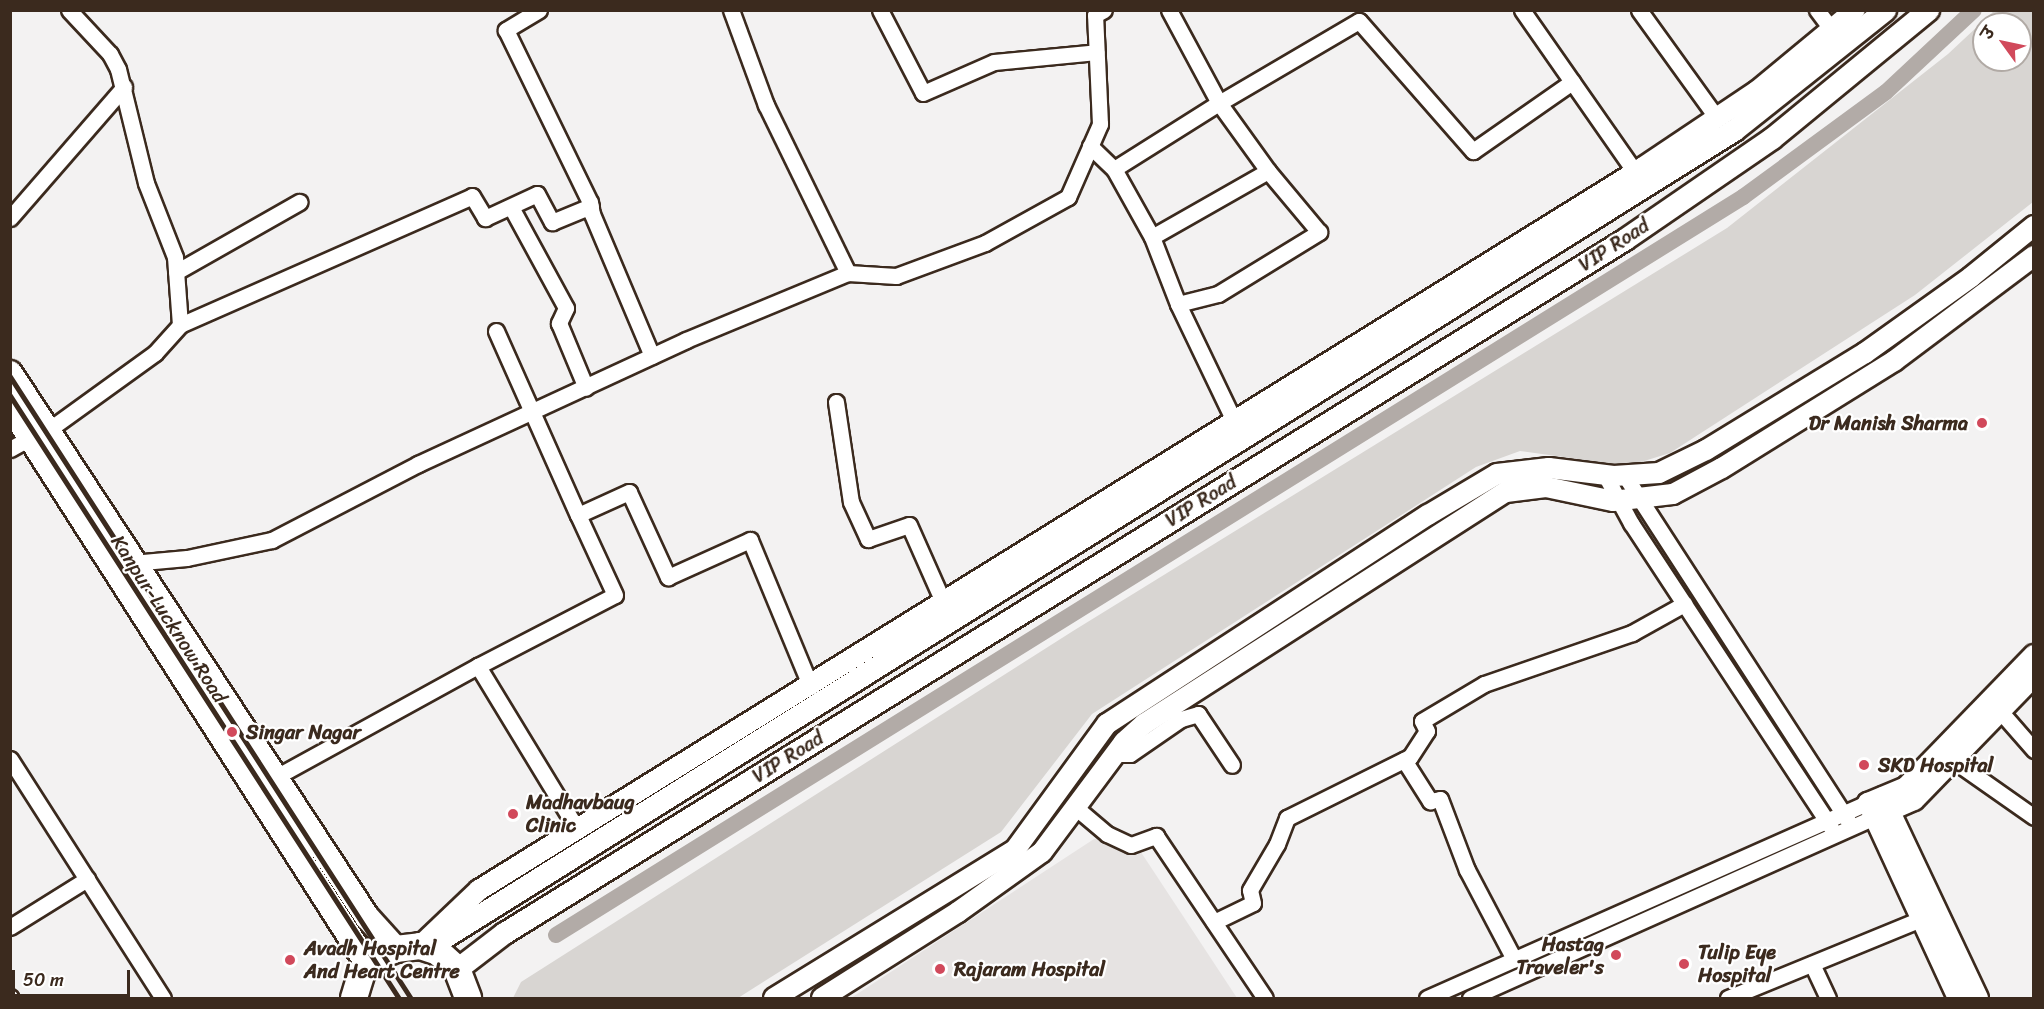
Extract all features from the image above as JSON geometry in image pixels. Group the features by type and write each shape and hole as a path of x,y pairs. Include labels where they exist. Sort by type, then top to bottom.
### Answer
{"highway":[{"path":"352,997 368,965 414,948 457,969 468,999"}],"main road":[{"name":"VIP Road","path":"414,948 1018,568 1734,130 1885,10"},
{"name":"VIP Road","path":"457,969 514,927 1625,239 1772,138 1928,10"},
{"name":"Kanpur-Lucknow Road","path":"10,374 29,440 132,563 367,917 414,948"},
{"name":"Kanpur-Lucknow Road","path":"10,406 29,440 368,965"}],"street":[{"path":"539,10 506,30 591,206 652,356"},
{"path":"731,10 766,105 848,273"},
{"path":"880,10 923,93 994,62 1097,52"},
{"path":"1169,10 1220,103 1268,171 1319,232 1218,294 1179,304"},
{"path":"1522,10 1635,172"},
{"path":"1639,10 1717,118"},
{"path":"1816,10 1832,30"},
{"name":"VIP Road","path":"414,948 479,890 944,604 1018,568 1235,423 1635,172 1757,91 1855,10"},
{"path":"73,12 110,54 124,87 146,183 175,257 180,325"},
{"path":"132,563 187,558 272,540 418,464 533,413 652,356 848,273 896,276 985,243 1068,197 1100,124 1095,12"},
{"path":"1114,169 1359,21 1473,151 1572,82"},
{"path":"10,218 124,87"},
{"path":"1090,146 1114,169 1152,237 1179,304 1235,423"},
{"path":"1152,237 1268,171"},
{"path":"29,440 155,353 180,325 472,196 485,218 537,194 552,222 591,206"},
{"path":"176,272 299,202"},
{"path":"511,207 566,308 558,323 586,387"},
{"path":"774,999 1015,850 1085,759 1107,724 1497,474 1549,468 1625,476 1659,473 1706,450 1846,365 1971,277 2034,226"},
{"path":"822,999 958,912 1042,852 1116,754 1144,724 1506,492 1546,487 1619,501 1673,494 1722,468 1894,361 2034,256"},
{"path":"274,778 478,666 615,595 496,331"},
{"path":"836,402 851,502 868,540 909,525 944,604"},
{"path":"1605,475 1684,604 1836,834"},
{"path":"1625,476 1852,827"},
{"path":"578,515 629,492 668,577 750,540 811,687"},
{"path":"1214,922 1254,903 1250,890 1277,844 1287,818 1404,760 1427,731 1422,721 1484,684 1632,633 1684,604"},
{"path":"1470,999 1852,827 1906,787 2034,655"},
{"path":"1726,667 1742,657"},
{"path":"478,666 577,829"},
{"path":"1427,999 1843,813 1914,800 2034,676"},
{"path":"2000,711 2034,750"},
{"path":"1116,754 1130,754 1181,719 1198,714 1232,765"},
{"path":"10,759 163,999"},
{"path":"1085,759 1102,772"},
{"path":"1404,760 1430,801 1440,799 1467,870 1514,959"},
{"path":"1953,760 2034,817"},
{"path":"1075,807 1107,834 1131,845 1156,836 1265,999"},
{"path":"1879,807 1921,919 1958,999"},
{"path":"1879,807 1978,999"},
{"path":"10,927 87,879"},
{"path":"1728,999 1921,919"},
{"path":"1812,964 1828,999"}],"shaded area":[{"path":"2033,11 2033,202 1915,295 1670,453 1628,466 1520,451 1476,467 1092,714 1001,832 738,998 513,998 521,982 1073,631 1727,228 1948,54 1972,32 1972,72 2032,72 2032,12 1993,12"},
{"path":"1129,834 1237,998 851,998 1094,839"}],"waterway":[{"path":"556,935 1743,197 1886,92 1974,10"}],"railway":[{"path":"10,376 411,998"},
{"path":"10,395 399,998"}],"place":[{"name":"Dr Manish Sharma","path":"1982,423"},
{"name":"Singar Nagar","path":"232,732"},
{"name":"SKD Hospital","path":"1864,765"},
{"name":"Madhavbaug Clinic","path":"513,814"},
{"name":"Hastag Traveler's","path":"1616,955"},
{"name":"Avadh Hospital And Heart Centre","path":"290,960"},
{"name":"Tulip Eye Hospital","path":"1684,964"},
{"name":"Rajaram Hospital","path":"940,969"}]}
